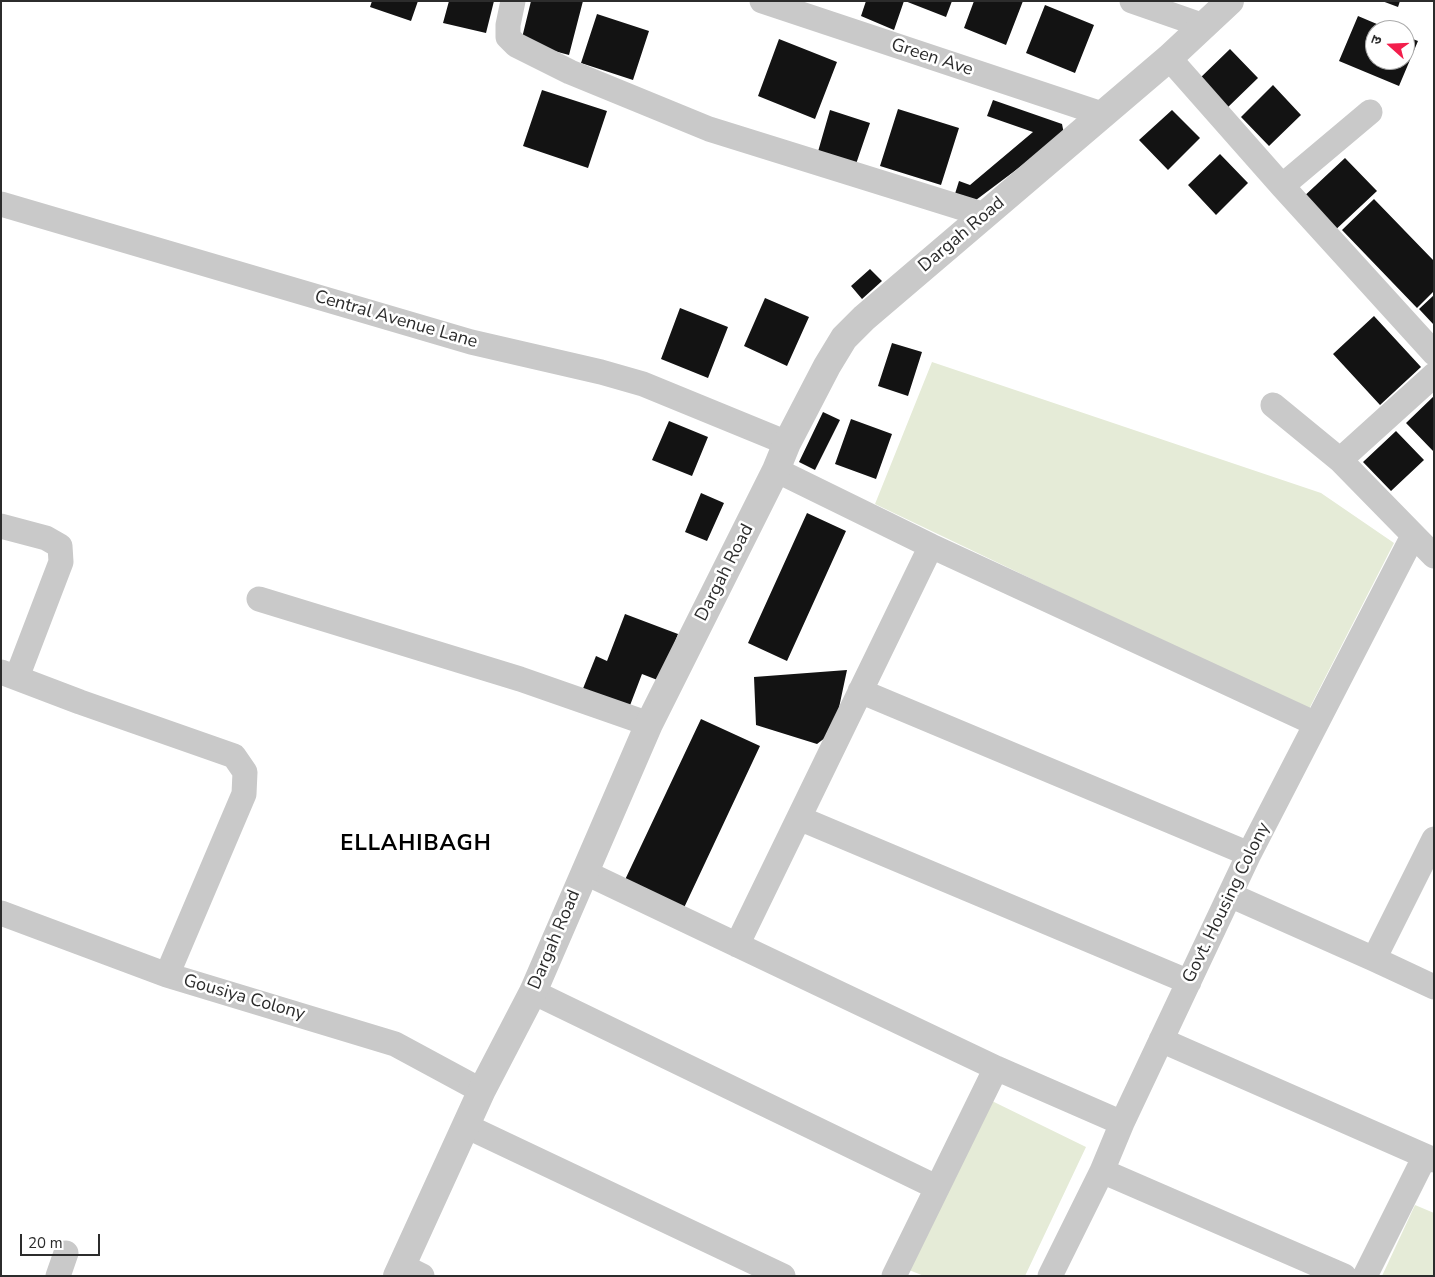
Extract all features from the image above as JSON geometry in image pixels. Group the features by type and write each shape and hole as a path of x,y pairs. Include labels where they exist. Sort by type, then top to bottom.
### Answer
{"street":[{"path":"514,1 508,26 508,37 516,45 570,72 709,129 985,216"},
{"name":"Green Ave","path":"762,1 1102,114"},
{"path":"1132,1 1204,26"},
{"name":"Dargah Road","path":"407,1273 466,1126 533,992 649,724 776,470 787,443 827,366 844,338 864,318 1169,58 1230,1"},
{"path":"1169,58 1434,353"},
{"path":"1282,186 1370,112"},
{"name":"Central Avenue Lane","path":"1,204 471,342 601,372 643,384 787,443"},
{"path":"1340,460 1434,375"},
{"path":"1273,405 1340,460 1434,556"},
{"path":"776,470 931,546 1316,724"},
{"path":"2,528 46,538 60,546 61,562 9,675 234,756 245,772 244,794 167,975"},
{"name":"Govt. Housing Colony","path":"1050,1276 1102,1171 1122,1123 1249,854 1413,536"},
{"path":"737,945 931,546"},
{"path":"259,599 520,679 649,724"},
{"path":"860,691 1249,854"},
{"path":"799,818 1189,982"},
{"path":"1374,959 1434,839"},
{"path":"584,872 996,1068 1122,1123"},
{"path":"1230,895 1434,988"},
{"name":"Gousiya Colony","path":"1,913 167,975 395,1044 482,1091"},
{"path":"533,992 936,1187"},
{"path":"1161,1040 1429,1158 1365,1276"},
{"path":"894,1276 996,1068"},
{"path":"466,1126 782,1276"},
{"path":"1102,1171 1344,1276"}],"green space":[{"path":"932,362 1321,493 1394,543 1308,711 875,504"},
{"path":"992,1101 1086,1147 1025,1276 924,1276 909,1270"},
{"path":"1415,1205 1434,1213 1434,1276 1382,1276"}],"building":[{"path":"372,1 418,1 411,21 370,7"},
{"path":"449,1 494,1 486,33 443,23"},
{"path":"531,1 583,1 569,55 521,42"},
{"path":"866,1 904,1 894,30 861,16"},
{"path":"905,1 952,1 946,17"},
{"path":"974,1 1023,1 1006,45 964,28"},
{"path":"1382,1 1400,1 1398,7"},
{"path":"1045,5 1094,25 1075,73 1026,53"},
{"path":"597,14 649,31 633,80 581,63"},
{"path":"1358,16 1367,20 1365,20 1365,70 1406,70 1399,86 1339,61"},
{"path":"779,39 837,62 815,119 758,96"},
{"path":"1230,49 1258,78 1226,109 1198,80"},
{"path":"1273,85 1301,115 1269,146 1241,117"},
{"path":"542,90 607,111 588,168 523,146"},
{"path":"993,100 1062,124 1064,134 972,203 954,197 959,181 970,185 1033,132 987,116"},
{"path":"898,109 959,128 941,185 880,166"},
{"path":"830,110 870,123 855,167 817,155"},
{"path":"1172,110 1200,138 1168,170 1139,140"},
{"path":"1220,154 1248,183 1216,215 1188,185"},
{"path":"1345,158 1377,191 1331,234 1300,200"},
{"path":"1374,199 1434,261 1434,291 1417,308 1342,230"},
{"path":"870,269 882,281 862,299 851,286"},
{"path":"1434,295 1434,325 1419,309"},
{"path":"765,298 809,317 787,366 744,346"},
{"path":"680,308 728,327 708,378 661,359"},
{"path":"1374,316 1421,367 1380,405 1333,354"},
{"path":"892,343 922,352 908,396 878,386"},
{"path":"1434,396 1434,452 1406,423"},
{"path":"823,412 840,420 815,470 799,462"},
{"path":"851,419 892,434 876,479 835,464"},
{"path":"669,421 708,437 692,476 652,460"},
{"path":"1396,431 1424,460 1391,491 1363,462"},
{"path":"701,493 724,503 707,541 685,532"},
{"path":"807,513 846,531 787,661 748,643"},
{"path":"625,614 678,634 660,681 642,674 629,708 582,691 596,656 607,661"},
{"path":"847,670 834,731 817,744 756,725 754,677"},
{"path":"701,719 760,746 682,912 623,884"}],"district":[{"name":"ELLAHIBAGH","path":"416,845"}]}
